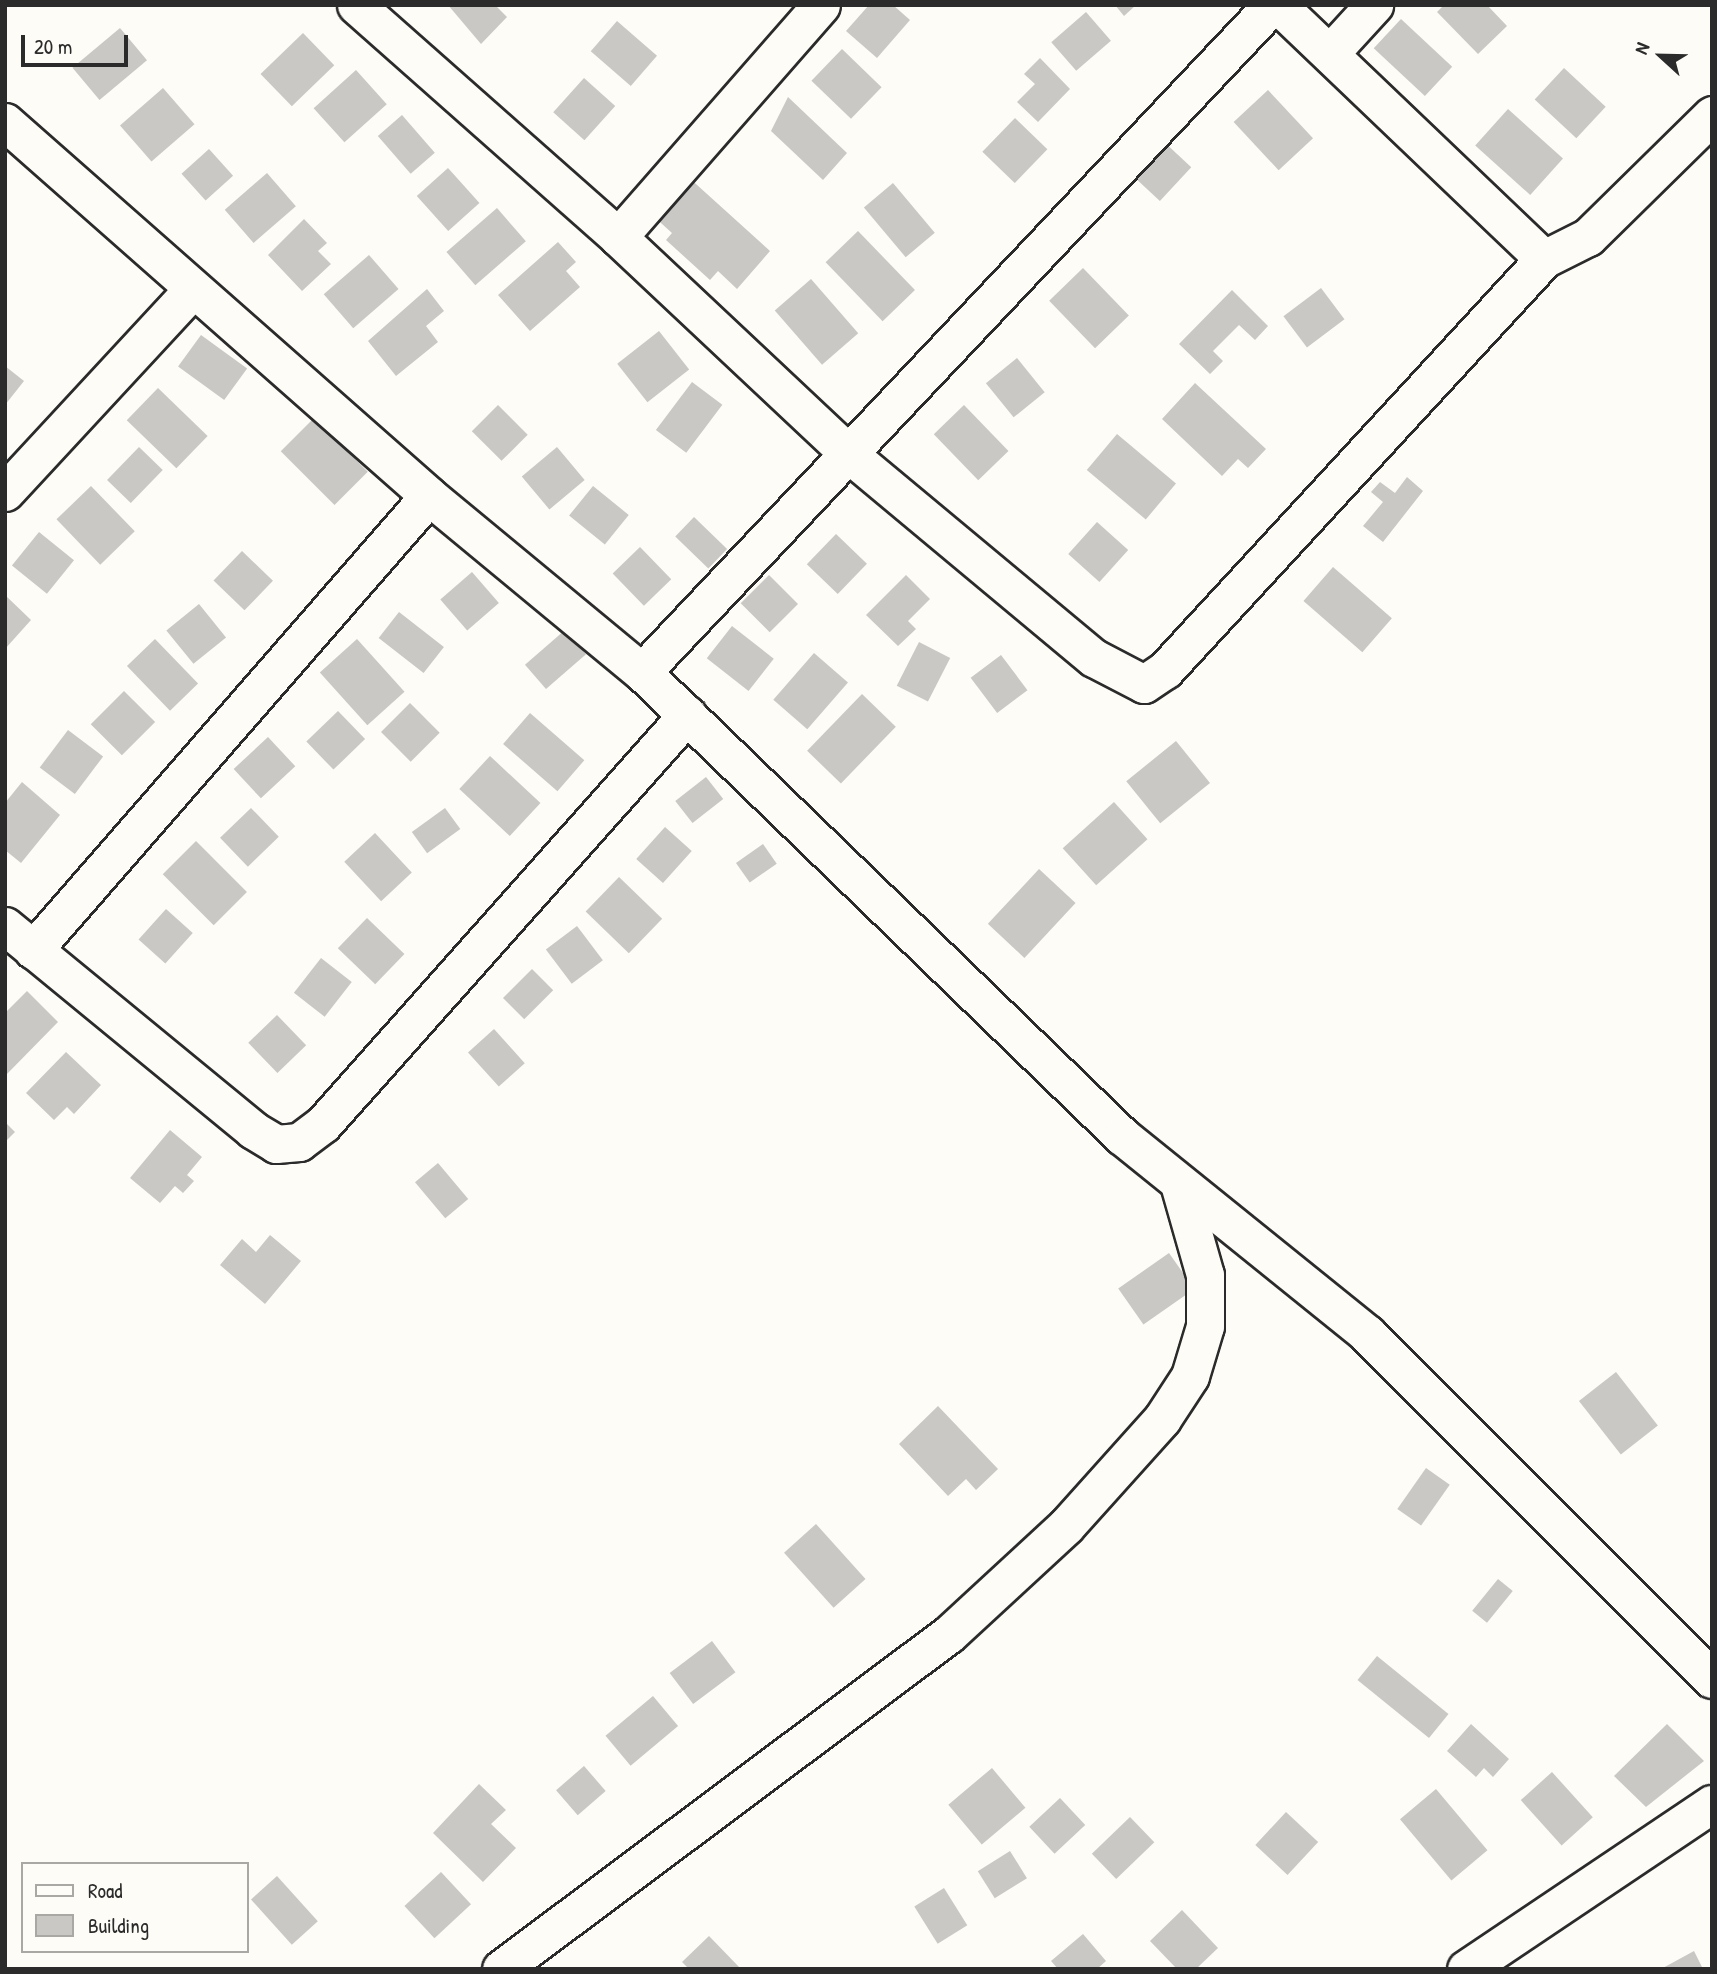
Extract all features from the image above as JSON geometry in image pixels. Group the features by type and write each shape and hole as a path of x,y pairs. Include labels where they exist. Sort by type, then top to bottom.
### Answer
{"street":[{"path":"356,5 618,237 850,455 1094,658 1144,684 1164,670 1544,260 1588,237 1712,115"},
{"path":"618,237 821,5"},
{"path":"642,672 850,455 1272,5"},
{"path":"1278,5 1331,52 1544,260"},
{"path":"1331,52 1374,5"},
{"path":"5,122 429,496 642,672 924,950 1180,1187 1367,1334 1712,1679"},
{"path":"5,492 193,289"},
{"path":"33,950 429,496"},
{"path":"5,926 253,1130 276,1144 299,1142 323,1124 687,715"},
{"path":"501,1969 949,1634 1066,1526 1162,1419 1190,1376 1205,1325 1205,1275 1180,1187"},
{"path":"1466,1969 1712,1804"}],"building":[{"path":"448,5 495,5 507,17 481,44"},
{"path":"869,5 893,5 910,20 877,58 846,31"},
{"path":"1115,5 1136,5 1124,16"},
{"path":"1444,5 1487,5 1507,26 1478,54 1437,12"},
{"path":"1086,12 1111,41 1076,71 1051,42"},
{"path":"1401,19 1452,67 1425,96 1374,48"},
{"path":"617,21 657,56 631,86 591,51"},
{"path":"120,28 147,60 100,100 73,68"},
{"path":"303,33 334,65 292,106 261,74"},
{"path":"842,49 882,87 851,119 811,81"},
{"path":"1040,58 1070,89 1038,122 1017,102 1035,84 1024,74"},
{"path":"1564,68 1606,107 1576,138 1535,99"},
{"path":"356,70 387,104 344,142 314,108"},
{"path":"584,78 615,106 584,140 553,112"},
{"path":"163,88 194,124 151,162 120,125"},
{"path":"1268,90 1313,138 1279,170 1234,122"},
{"path":"788,97 847,153 823,180 771,131"},
{"path":"1508,109 1563,159 1530,195 1475,145"},
{"path":"402,115 435,153 411,174 378,136"},
{"path":"1015,118 1047,149 1015,183 982,152"},
{"path":"1162,140 1191,167 1160,201 1131,174"},
{"path":"209,149 233,176 206,201 182,174"},
{"path":"448,168 479,203 448,231 417,196"},
{"path":"267,173 296,206 254,243 225,210"},
{"path":"686,175 770,251 737,289 718,271 710,280 666,240 672,233 651,214"},
{"path":"893,183 935,233 906,257 864,207"},
{"path":"497,208 526,241 475,285 446,252"},
{"path":"304,219 327,243 318,251 331,264 302,291 268,255"},
{"path":"858,231 915,290 883,321 826,262"},
{"path":"558,242 576,262 566,271 580,287 530,331 498,295"},
{"path":"369,255 399,289 353,328 324,294"},
{"path":"1083,268 1129,315 1095,348 1049,301"},
{"path":"811,279 858,333 822,365 775,310"},
{"path":"1321,288 1344,319 1307,347 1283,316"},
{"path":"427,289 444,311 426,326 438,342 396,376 368,341"},
{"path":"1232,290 1268,326 1255,340 1239,325 1213,351 1223,361 1210,374 1179,344"},
{"path":"659,331 689,370 647,402 617,364"},
{"path":"201,335 247,369 224,400 178,367"},
{"path":"1017,358 1045,392 1014,417 986,383"},
{"path":"5,366 24,381 5,405"},
{"path":"692,382 722,405 686,453 656,430"},
{"path":"1195,383 1266,449 1248,468 1238,459 1222,476 1162,419"},
{"path":"158,388 208,436 176,468 127,420"},
{"path":"498,405 528,435 502,461 472,431"},
{"path":"964,405 1008,451 978,480 934,434"},
{"path":"314,418 368,472 335,505 281,451"},
{"path":"1117,434 1176,483 1146,519 1087,470"},
{"path":"139,447 163,470 131,503 107,480"},
{"path":"557,447 585,480 549,510 522,477"},
{"path":"1407,477 1423,491 1383,542 1363,526 1383,502 1371,492 1380,482 1395,493"},
{"path":"91,486 135,531 100,565 56,519"},
{"path":"593,486 629,515 605,544 569,516"},
{"path":"694,517 727,549 708,568 675,536"},
{"path":"1097,522 1128,550 1099,582 1068,554"},
{"path":"39,532 74,560 47,594 12,565"},
{"path":"836,534 867,564 838,594 807,564"},
{"path":"640,547 671,579 644,606 613,573"},
{"path":"242,551 273,581 244,610 214,580"},
{"path":"1333,567 1392,618 1362,652 1303,601"},
{"path":"472,572 499,603 467,630 440,600"},
{"path":"769,575 798,604 770,632 741,603"},
{"path":"906,575 930,599 908,621 916,629 898,646 866,615"},
{"path":"5,595 31,620 5,649"},
{"path":"199,604 226,637 193,664 166,630"},
{"path":"399,612 444,647 424,673 379,638"},
{"path":"732,626 774,659 749,691 707,658"},
{"path":"565,630 586,654 546,689 525,665"},
{"path":"155,639 198,684 170,711 127,666"},
{"path":"357,639 405,692 367,725 320,672"},
{"path":"919,642 950,658 928,702 897,686"},
{"path":"814,653 848,683 807,729 773,700"},
{"path":"1001,655 1027,690 997,713 971,678"},
{"path":"124,691 155,722 122,755 91,724"},
{"path":"862,694 896,727 841,783 807,751"},
{"path":"410,703 440,733 411,762 381,732"},
{"path":"338,711 365,739 333,770 306,742"},
{"path":"530,713 584,760 557,791 503,744"},
{"path":"68,730 103,756 75,794 40,768"},
{"path":"268,737 295,766 261,798 234,769"},
{"path":"1176,741 1210,783 1160,823 1126,781"},
{"path":"490,756 540,803 510,836 459,789"},
{"path":"706,777 723,799 693,823 675,801"},
{"path":"22,782 60,815 21,863 5,850 5,803"},
{"path":"1114,802 1147,839 1096,885 1063,848"},
{"path":"251,808 279,837 248,867 220,838"},
{"path":"445,808 460,829 427,853 412,832"},
{"path":"665,827 692,851 663,883 636,859"},
{"path":"375,833 412,872 381,901 344,862"},
{"path":"196,841 247,892 214,925 163,874"},
{"path":"763,844 777,864 750,883 736,863"},
{"path":"1039,869 1076,903 1024,958 988,924"},
{"path":"619,877 662,919 629,953 586,912"},
{"path":"166,909 193,933 165,964 139,939"},
{"path":"367,918 404,954 375,984 338,948"},
{"path":"577,926 603,960 572,984 546,949"},
{"path":"321,958 352,982 325,1017 294,993"},
{"path":"532,969 553,990 524,1019 503,998"},
{"path":"27,991 58,1022 5,1076 5,1013"},
{"path":"277,1015 306,1045 277,1073 248,1043"},
{"path":"494,1029 525,1063 499,1087 468,1052"},
{"path":"66,1052 101,1085 74,1114 67,1107 54,1120 26,1093"},
{"path":"5,1122 15,1132 5,1142"},
{"path":"170,1130 202,1157 187,1175 194,1181 183,1193 175,1186 160,1203 130,1178"},
{"path":"438,1163 468,1199 445,1218 415,1182"},
{"path":"270,1235 301,1261 265,1304 220,1265 242,1239 256,1252"},
{"path":"1169,1253 1194,1289 1143,1325 1118,1289"},
{"path":"1616,1372 1658,1426 1621,1455 1579,1401"},
{"path":"938,1406 998,1469 976,1490 966,1479 948,1496 899,1444"},
{"path":"1426,1468 1450,1485 1421,1526 1397,1509"},
{"path":"816,1524 866,1579 834,1608 784,1553"},
{"path":"1498,1579 1513,1591 1487,1623 1472,1611"},
{"path":"712,1641 735,1672 693,1704 670,1673"},
{"path":"1377,1656 1448,1714 1429,1738 1357,1680"},
{"path":"653,1696 678,1726 631,1766 606,1736"},
{"path":"1471,1724 1509,1759 1493,1777 1484,1768 1476,1777 1447,1751"},
{"path":"1667,1724 1704,1761 1646,1807 1614,1776"},
{"path":"584,1766 606,1791 578,1815 556,1790"},
{"path":"992,1768 1025,1808 982,1844 948,1805"},
{"path":"1552,1772 1593,1817 1562,1845 1521,1800"},
{"path":"479,1784 506,1810 491,1824 516,1848 483,1882 433,1833"},
{"path":"1436,1789 1487,1850 1451,1880 1400,1819"},
{"path":"1060,1798 1085,1825 1055,1854 1029,1827"},
{"path":"1286,1812 1318,1842 1287,1875 1255,1845"},
{"path":"1130,1817 1154,1842 1116,1879 1092,1854"},
{"path":"1010,1851 1027,1878 995,1898 978,1871"},
{"path":"441,1872 471,1904 434,1938 404,1906"},
{"path":"277,1876 318,1921 292,1945 251,1899"},
{"path":"944,1888 967,1925 938,1944 914,1907"},
{"path":"1182,1910 1218,1948 1196,1969 1177,1969 1150,1941"},
{"path":"1083,1934 1106,1961 1097,1969 1058,1969 1051,1961"},
{"path":"709,1936 741,1969 689,1969 682,1962"},
{"path":"1694,1951 1703,1969 1661,1969"}]}
